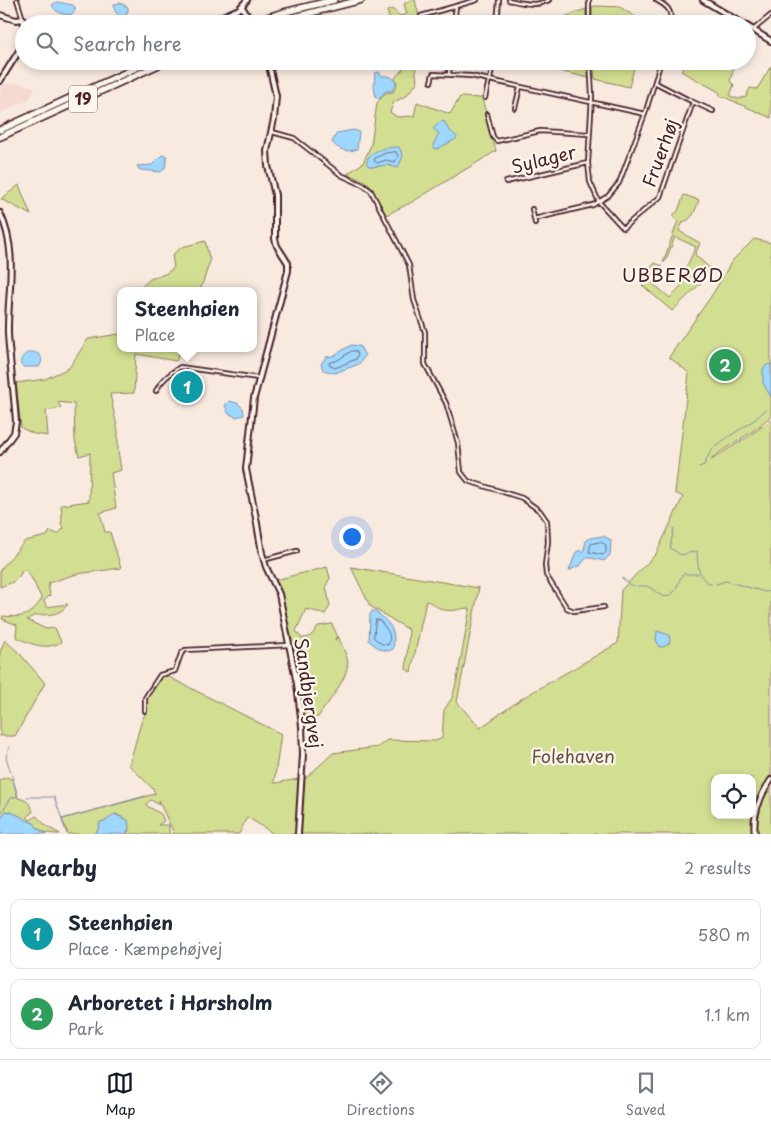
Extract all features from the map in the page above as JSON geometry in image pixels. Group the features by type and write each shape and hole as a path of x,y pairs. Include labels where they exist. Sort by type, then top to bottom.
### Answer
{"highway":[{"path":"319,4 328,0"},
{"path":"278,15 334,0"},
{"path":"302,15 361,0"},
{"name":"19","path":"0,130 131,70"},
{"name":"19","path":"0,137 147,70"}],"street":[{"path":"17,0 21,15"},
{"path":"224,15 242,7 247,0"},
{"path":"424,15 477,0"},
{"path":"498,15 500,0"},
{"path":"509,0 532,4 549,0"},
{"path":"589,0 589,15"},
{"path":"656,0 669,9 671,15"},
{"path":"703,0 728,15"},
{"path":"455,15 456,6"},
{"path":"242,7 247,15"},
{"path":"0,15 15,20"},
{"path":"756,28 771,16"},
{"path":"756,32 771,41"},
{"path":"0,81 15,57"},
{"name":"Sandbjergvej","path":"270,70 276,96 276,108 267,157 275,195 275,239 277,246 287,260 289,268 286,287 258,378 250,421 246,469 263,560 279,594 297,684 303,740 298,834"},
{"path":"449,70 449,74"},
{"path":"485,98 492,70"},
{"path":"590,70 592,103 588,163 590,182 599,202"},
{"path":"532,209 535,221 599,202 614,189 623,176 659,70"},
{"path":"431,82 433,74 471,76 645,114"},
{"name":"Fruerhøj","path":"656,83 713,111"},
{"path":"515,108 520,87"},
{"name":"Fruerhøj","path":"599,202 623,228 660,197 693,102"},
{"path":"487,114 493,137 496,141 540,131 589,134"},
{"path":"272,132 294,138 341,175 364,185 371,191 409,265 414,300 425,332 425,364 446,404 458,443 461,472 468,480 522,498 540,511 547,521 546,574 567,608 574,611 604,607"},
{"name":"Sylager","path":"506,182 588,163"},
{"path":"0,213 8,231 11,252 8,332 16,422 14,433 0,452"},
{"path":"156,391 168,375 180,367 258,378"},
{"path":"263,560 297,551"},
{"path":"145,712 145,698 160,675 175,671 181,654 185,650 289,645"},
{"path":"755,834 757,809 761,797 771,780"}],"shaded area":[{"path":"20,83 35,87 30,99 0,113 0,90 4,84"}],"green space":[{"path":"410,0 415,0 419,15 404,15 407,14 404,4"},
{"path":"592,7 620,7 632,15 592,15"},
{"path":"392,9 399,15 388,15 387,11"},
{"path":"586,9 586,15 570,15"},
{"path":"771,66 771,118 724,97 721,98 719,92 681,71 733,70 730,81 734,85 730,96 738,99 746,97 750,88 757,89"},
{"path":"402,70 416,70 417,83 406,96 394,102 390,112 397,117 414,116 417,102 450,114 460,97 482,98 496,151 412,202 386,215 370,186 365,181 347,174 363,163 371,145 377,103 385,93 393,92 397,84 395,78"},
{"path":"555,70 588,70 589,78"},
{"path":"594,70 634,70 629,87 595,79"},
{"path":"19,185 31,215 1,199"},
{"path":"684,195 699,200 694,214 690,219 683,222 679,231 700,243 695,255 711,269 703,281 672,311 642,285 648,271 655,263 662,266 651,282 670,298 687,279 684,272 696,247 675,237 665,262 663,262 678,221 672,216 678,211"},
{"name":"Folehaven","path":"754,239 771,243 771,416 711,460 771,420 771,834 274,834 247,817 239,834 172,834 174,833 158,800 159,805 151,800 146,804 147,806 161,814 164,821 158,825 169,825 170,834 126,834 129,830 124,817 116,814 101,822 98,830 93,834 68,834 62,819 155,794 153,789 129,765 146,712 146,698 163,674 281,734 274,783 306,778 333,753 378,747 387,740 436,741 442,738 444,710 452,698 457,680 470,608 451,611 426,601 411,672 406,669 409,630 370,606 351,567 479,588 457,702 480,728 524,697 618,643 621,590 656,554 683,497 675,493 689,373 669,357 714,292 732,261"},
{"path":"205,241 210,261 201,287 141,287 150,279 165,274 174,268 172,255 182,247"},
{"path":"117,334 117,352 179,352 176,361 136,354 134,393 110,394 118,431 121,470 111,473 116,508 100,513 105,532 110,532 121,568 77,574 48,583 50,595 44,601 47,607 68,604 58,613 37,615 27,620 46,629 55,628 61,642 56,645 44,646 16,637 17,625 2,619 3,616 16,617 26,615 42,599 31,576 26,570 22,571 14,582 0,587 0,570 25,541 47,536 50,531 58,534 64,528 61,524 61,505 89,501 90,453 79,456 75,441 74,404 58,402 61,408 46,411 48,436 34,434 21,428 16,383 45,379 69,368 88,339"},
{"path":"327,567 330,578 326,586 330,606 325,614 306,609 296,631 301,638 307,638 318,626 332,624 337,635 335,640 338,636 348,665 342,680 318,717 303,718 296,668 279,586 275,580"},
{"path":"5,640 45,683 15,736 0,736 0,652"},
{"path":"7,777 13,780 18,798 28,802 31,806 33,812 27,816 28,818 31,820 36,816 48,827 60,834 45,832 34,823 6,811 0,820 0,780"}],"water":[{"path":"57,2 73,5 75,11 70,15 60,13 52,5"},
{"path":"120,3 128,7 126,15 116,13 114,4"},
{"path":"379,72 382,76 389,76 394,79 396,83 392,91 385,91 380,98 376,98 374,87 375,73"},
{"path":"441,121 445,122 448,129 457,137 437,149 433,145 439,133 433,129"},
{"path":"354,130 359,132 357,149 343,150 332,142 337,133"},
{"path":"399,147 403,156 398,168 387,165 372,167 367,165 367,160 378,150"},
{"path":"162,155 167,156 165,168 161,172 140,170 137,166 152,165"},
{"path":"351,345 360,346 365,356 359,364 335,373 323,370 321,364 326,357 333,356"},
{"path":"30,352 39,354 42,361 39,367 23,367 21,365 22,357"},
{"path":"771,364 771,397 763,383 763,369"},
{"path":"229,401 237,403 243,408 244,415 236,417 228,413 225,405"},
{"path":"603,536 611,540 610,555 604,561 586,558 580,566 569,571 576,552 581,550 583,553 586,541 590,538"},
{"path":"372,611 375,611 391,627 394,642 393,649 389,651 380,649 369,641 370,615"},
{"path":"657,631 669,635 670,641 667,645 659,647 656,639"},
{"path":"6,811 34,823 38,829 47,834 0,834 0,820"},
{"path":"114,814 128,820 129,828 126,834 93,834 98,830 100,822 106,821"}],"waterway":[{"path":"699,467 704,465 714,448 753,421 765,410"},
{"path":"674,528 670,548 681,555 697,551 701,575 706,582 711,584"},
{"path":"637,586 646,586 666,597 677,588 683,574 698,574"},
{"path":"622,578 634,586"},
{"path":"716,584 726,581 765,592 771,591"},
{"path":"0,815 11,798 18,796 6,757 9,747"},
{"path":"27,797 54,797 62,819 145,796"},
{"path":"61,818 67,834"}],"place":[{"name":"Arboretet i Hørsholm","path":"725,365"},
{"name":"Steenhøien","path":"187,387"}],"district":[{"name":"UBBERØD","path":"673,275"}]}
